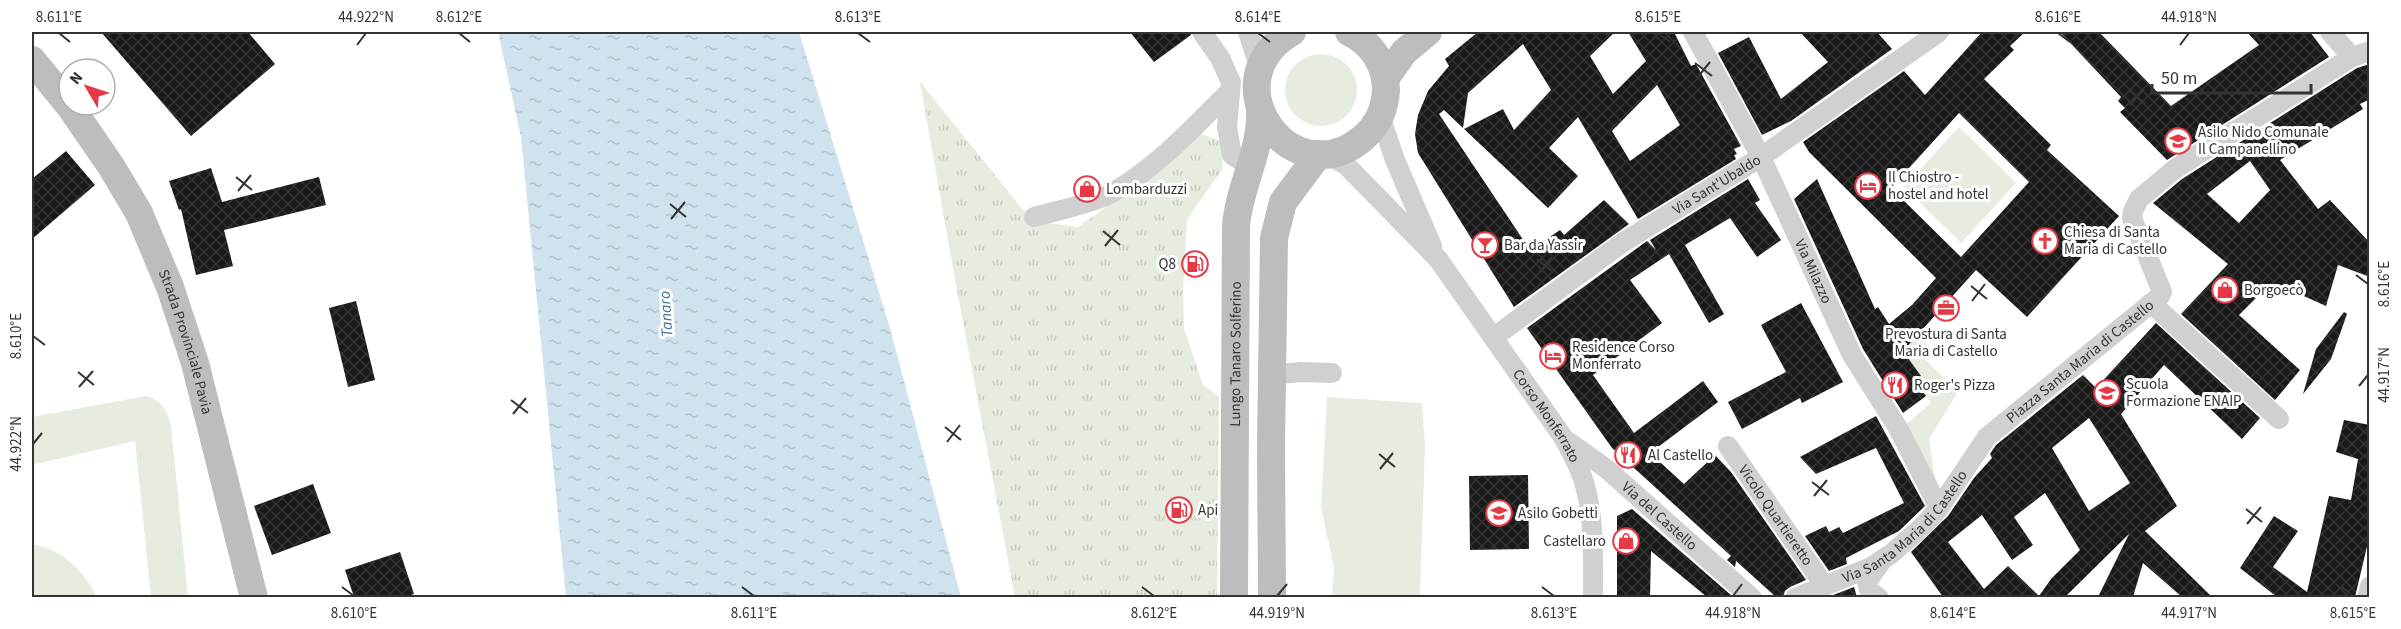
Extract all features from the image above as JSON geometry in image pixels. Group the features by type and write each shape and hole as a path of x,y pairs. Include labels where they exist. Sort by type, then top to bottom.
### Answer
{"main road":[{"path":"1260,69 1273,47 1292,32"},
{"path":"1260,112 1270,129 1283,142 1300,151 1322,154 1344,150 1360,140 1374,127 1380,116 1385,98 1384,79 1382,67 1372,50 1359,37 1349,32"},
{"path":"1384,79 1404,52 1428,32"},
{"name":"Strada Provinciale Pavia","path":"32,60 57,90"},
{"name":"Lungo Tanaro Solferino","path":"1234,597 1236,226 1240,196 1259,137 1260,112 1257,94 1260,69"},
{"name":"Strada Provinciale Pavia","path":"77,117 111,166 139,213 170,287 195,363 254,597"},
{"path":"1272,597 1273,251 1278,213 1289,191 1322,154"}],"street":[{"path":"1202,32 1220,58 1231,82 1227,128 1232,155 1250,167"},
{"path":"1248,32 1260,69"},
{"name":"Via Milazzo","path":"1693,32 1761,157 1852,355 1898,428 1939,508"},
{"name":"Via Sant'Ubaldo","path":"1494,337 1623,243 1761,157 1939,32"},
{"path":"2330,32 2361,54"},
{"name":"Piazza Santa Maria di Castello","path":"1971,460 1987,437 2162,292 2132,218 2132,213 2146,193 2175,169 2361,54"},
{"path":"1034,217 1108,195 1144,171 1230,91"},
{"name":"Corso Monferrato","path":"1380,116 1395,160 1438,259"},
{"name":"Corso Monferrato","path":"1322,154 1346,165 1438,259 1563,437 1578,464 1587,497 1593,559 1593,597"},
{"path":"2151,303 2279,419"},
{"path":"1272,375 1300,372 1332,373"},
{"name":"Via del Castello","path":"1563,437 1608,470 1752,597"},
{"name":"Vicolo Quartieretto","path":"1728,446 1824,585"},
{"name":"Via Santa Maria di Castello","path":"1795,597 1871,567 1891,555 1939,508 1971,460"},
{"path":"1879,597 1869,590 1867,582 1879,565 1891,555"},
{"path":"1844,578 1858,581 1866,597"},
{"path":"2367,597 2370,586"}],"green space":[{"path":"1328,54 1347,64 1355,76 1357,90 1355,104 1347,116 1335,124 1314,126 1295,116 1287,104 1285,83 1295,64 1307,56"},
{"path":"920,82 1032,221 1078,227 1133,188 1198,133 1224,142 1222,170 1187,219 1183,290 1184,329 1203,385 1219,397 1217,597 1015,597"},
{"path":"1959,127 2016,183 1961,243 1904,187"},
{"path":"1918,335 1928,346 1922,356 1958,392 1929,439 1937,491 1905,425 1931,403 1915,382 1921,376 1902,351"},
{"path":"146,396 156,400 163,407 171,426 188,597 151,597 135,441 32,465 32,417"},
{"path":"1327,397 1422,403 1425,445 1420,597 1332,597 1334,568 1321,507"},
{"path":"32,544 53,551 71,563 86,578 97,597 32,597"}],"water":[{"name":"Tanaro","path":"498,32 799,32 890,328 961,597 566,597 521,137"}],"building":[{"path":"101,32 248,32 275,64 191,136"},
{"path":"1130,32 1190,32 1191,35 1154,62"},
{"path":"1478,32 1615,32 1590,56 1613,94 1646,61 1628,32 1674,32 1691,66 1696,64 1741,146 1734,149 1737,154 1734,155 1736,159 1638,219 1578,117 1549,148 1578,176 1548,208 1464,129 1503,109 1514,130 1551,90 1523,44 1468,93 1463,128 1444,110 1439,114 1530,250 1560,230 1564,235 1604,200 1629,224 1514,307 1418,153 1415,134 1418,115 1428,91 1449,66 1445,59","holes":["1657,85 1680,125 1630,161 1612,131"]},
{"path":"1800,32 1877,32 1892,49 1791,121 1762,135 1718,53 1749,37 1781,99 1828,62"},
{"path":"1982,32 2025,32 2010,46 2014,50 1984,79 2051,145 2047,150 2119,216 2027,317 1976,270 1903,351 1921,376 1915,382 1926,396 1903,413 1863,349 1794,199 1817,179 1875,309 1878,307 1889,324 1912,305 1936,278 1809,152 1803,142 1904,71 1925,95","holes":["1959,113 2029,182 1961,257 1891,188"]},
{"path":"2060,32 2099,32 2171,106 2259,45 2247,32 2310,32 2329,57 2167,160 2120,112 2125,108 2118,101 2121,97"},
{"path":"2370,64 2370,99 2360,104 2363,109 2280,160 2318,209 2330,200 2370,243 2370,277 2338,265 2326,306 2277,284 2265,289 2239,315 2300,370 2275,400 2181,314 2228,264 2153,203 2182,179 2357,68","holes":["2250,161 2270,190 2239,223 2207,194"]},
{"path":"66,151 95,185 32,239 32,179"},
{"path":"211,168 222,202 319,177 326,205 224,230 233,266 196,275 181,209 179,210 169,181"},
{"path":"1748,179 1760,200 1755,203 1781,240 1757,257 1730,218 1685,245 1724,314 1709,323 1669,254 1630,280 1662,323 1593,375 1634,433 1703,381 1718,402 1650,453 1684,484 1715,455 1731,472 1806,580 1790,587 1785,591 1783,597 1776,597 1736,561 1735,567 1727,560 1731,556 1612,448 1527,328 1647,241 1656,250 1650,240"},
{"path":"356,301 375,380 348,387 329,308"},
{"path":"1801,303 1843,382 1802,403 1800,398 1742,429 1728,402 1786,372 1761,325"},
{"path":"2344,312 2347,314 2331,359 2303,394 2316,349"},
{"path":"2156,323 2260,418 2242,439 2164,365 2121,414 2177,506 2145,531 2212,597 2182,597 2143,563 2133,597 2098,597 2129,534 2065,597 1943,597 1911,552 1948,516 1974,478 1992,458 1990,454 1996,445 2083,375 2096,388","holes":["2089,418 2130,483 2089,511 2052,448","2045,493 2080,550 2051,579 2039,596 2008,566 1984,589 1948,542 1982,515 2012,560 2033,545 2014,517"]},
{"path":"1876,416 1925,506 1899,531 1846,558 1847,564 1829,571 1805,536 1826,526 1829,532 1839,527 1843,533 1904,503 1876,448 1816,474 1800,457"},
{"path":"2344,420 2370,425 2370,534 2355,597 2277,597 2240,568 2274,516 2298,531 2273,567 2307,592 2329,496 2351,500 2358,459 2336,452"},
{"name":"Asilo Gobetti","path":"1528,475 1529,549 1470,550 1469,476"},
{"path":"313,484 331,533 272,555 254,506"},
{"path":"1632,509 1732,597 1707,597 1651,551 1650,597 1617,597 1617,516"},
{"path":"400,552 414,594 404,597 354,597 345,570"},
{"path":"1854,587 1857,597 1828,597"}],"place":[{"name":"Asilo Nido Comunale Il Campanellino","path":"2178,141"},
{"name":"Il Chiostro - hostel and hotel","path":"1868,186"},
{"name":"Lombarduzzi","path":"1087,189"},
{"name":"Chiesa di Santa Maria di Castello","path":"2045,241"},
{"name":"Bar da Yassir","path":"1485,245"},
{"name":"Q8","path":"1195,264"},
{"name":"Borgoecò","path":"2225,290"},
{"name":"Prevostura di Santa Maria di Castello","path":"1946,308"},
{"name":"Residence Corso Monferrato","path":"1553,356"},
{"name":"Roger's Pizza","path":"1895,385"},
{"name":"Scuola Formazione ENAIP","path":"2107,393"},
{"name":"Al Castello","path":"1628,455"},
{"name":"Api","path":"1179,510"},
{"name":"Asilo Gobetti","path":"1499,513"},
{"name":"Castellaro","path":"1626,541"}]}
